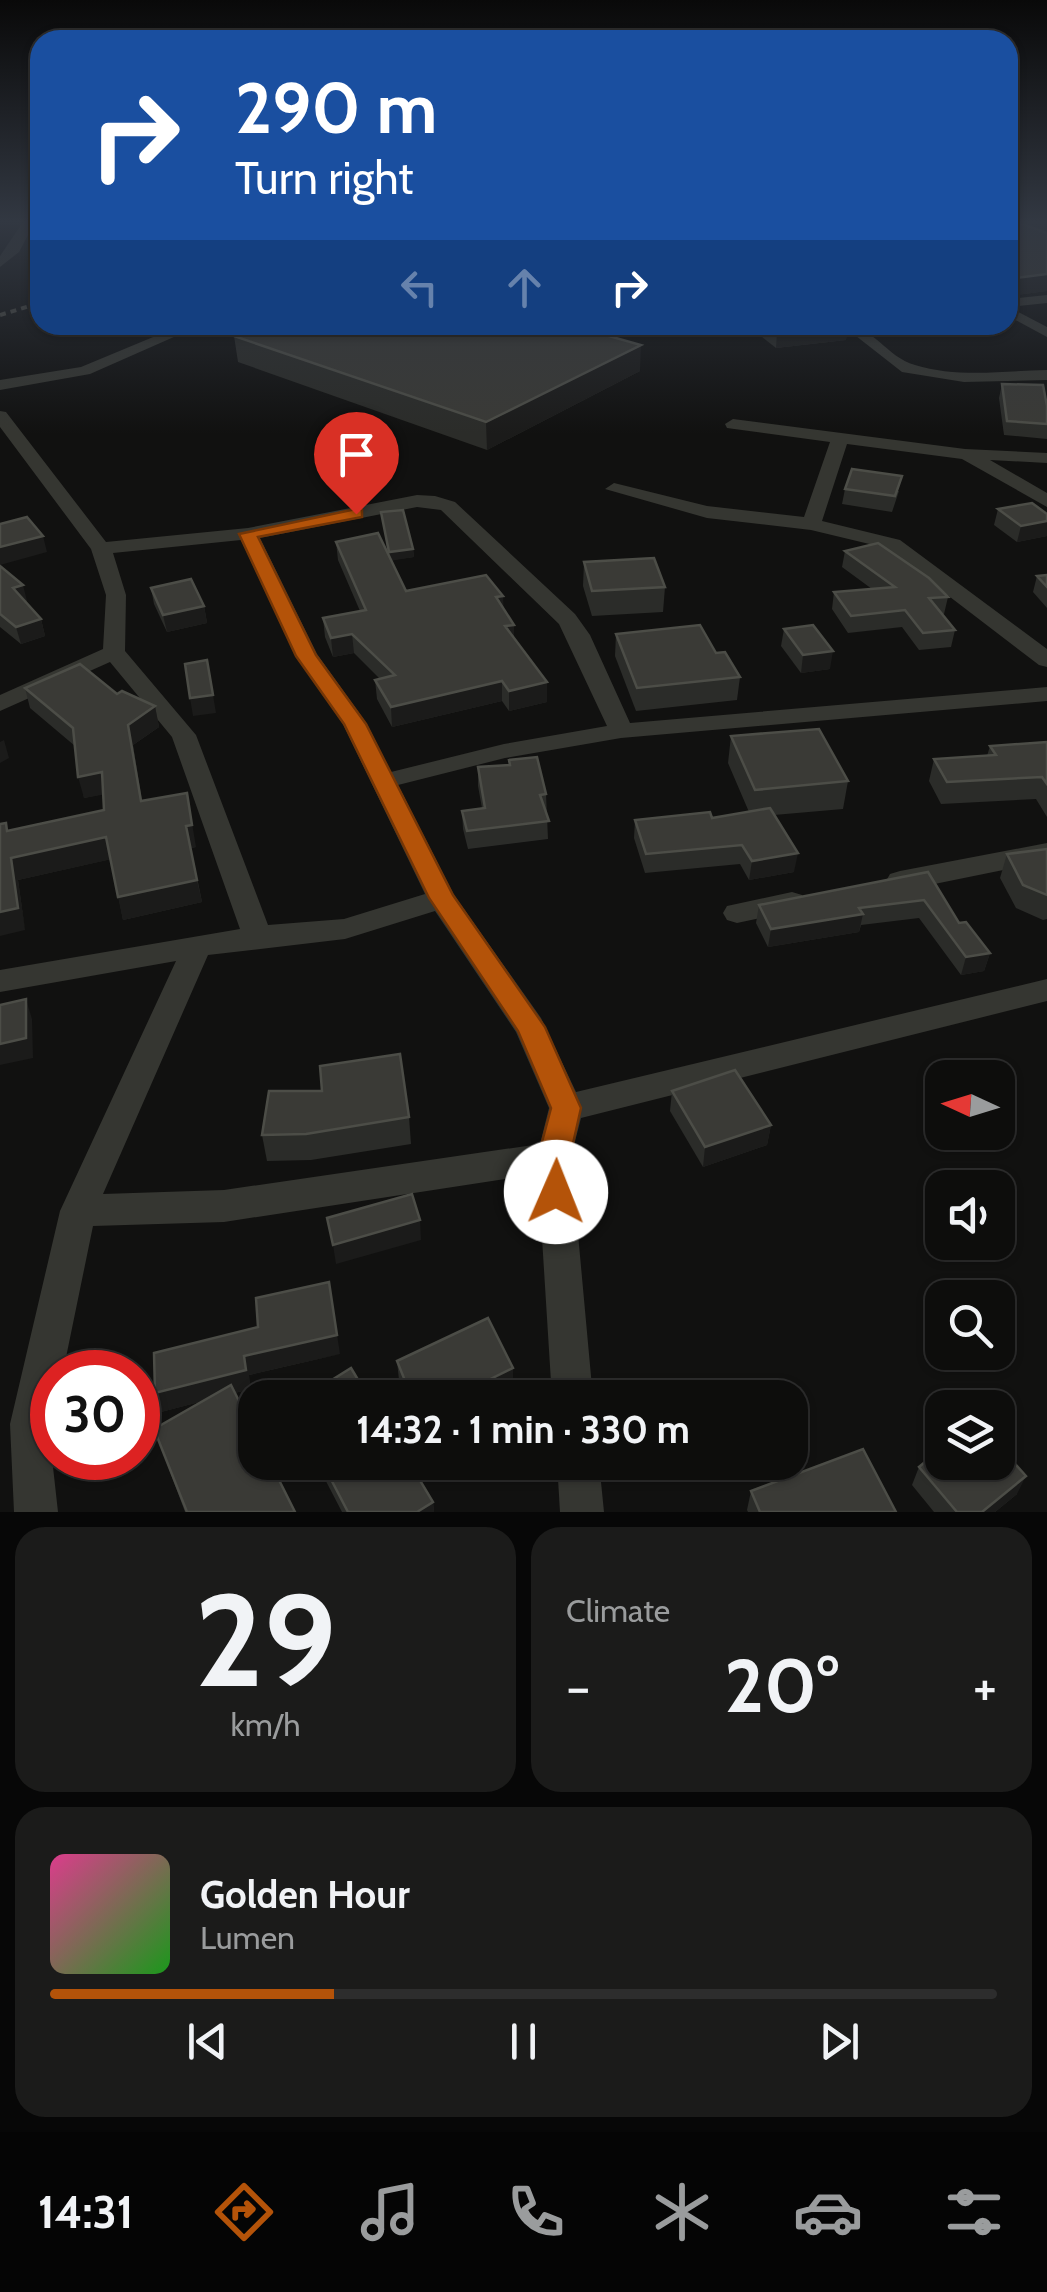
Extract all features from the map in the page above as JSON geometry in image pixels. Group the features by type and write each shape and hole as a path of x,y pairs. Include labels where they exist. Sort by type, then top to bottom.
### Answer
{"street":[{"path":"1018,302 1047,299"},
{"path":"1018,317 1047,333"},
{"path":"0,385 85,371 170,335"},
{"path":"863,335 907,369 964,377 1047,375"},
{"path":"0,416 101,548 116,595 114,652 184,735 257,936"},
{"path":"733,424 965,454 1047,458"},
{"path":"811,524 840,439"},
{"path":"965,454 1047,501"},
{"path":"614,489 734,517 811,524 893,544 1047,660"},
{"path":"101,548 248,534 417,501 448,506 579,635 622,731"},
{"path":"248,534 306,656 355,724 442,898 530,1027 566,1108 554,1157 572,1380"},
{"path":"0,704 114,652"},
{"path":"385,781 504,752 622,731 1047,694"},
{"path":"872,886 1047,852"},
{"path":"0,980 257,936 344,929 442,898"},
{"path":"737,913 814,898"},
{"path":"36,1512 30,1424 78,1212 197,946"},
{"path":"566,1108 1047,990"},
{"path":"78,1212 224,1206 554,1157"},
{"path":"579,1480 582,1512"}],"building":[{"path":"606,335 641,345 486,422 234,336"},
{"path":"1002,384 1043,385 1047,424 1007,421"},
{"path":"852,469 902,476 895,496 845,489"},
{"path":"1032,503 1047,514 1047,521 1021,526 998,509"},
{"path":"403,510 413,549 389,552 381,512"},
{"path":"27,517 43,536 0,547 0,524"},
{"path":"378,533 406,591 486,575 503,596 496,597 514,625 505,626 547,682 509,691 502,681 391,707 375,680 395,675 352,634 331,638 323,618 366,610 336,542"},
{"path":"878,543 929,578 948,597 929,598 955,630 923,633 905,610 851,616 834,592 895,587 845,551"},
{"path":"654,558 665,587 592,591 584,562"},
{"path":"0,566 23,585 13,588 41,619 16,627 0,614"},
{"path":"191,579 204,606 163,615 151,588"},
{"path":"700,625 716,653 725,652 740,677 637,688 616,634"},
{"path":"813,625 833,651 803,655 784,629"},
{"path":"207,660 213,695 190,698 185,664"},
{"path":"80,664 117,694 122,691 155,706 128,725 141,801 187,793 192,825 186,826 197,880 118,897 106,837 11,858 18,908 0,912 0,824 6,823 7,831 104,810 102,772 78,777 73,728 25,688"},
{"path":"819,729 848,781 755,790 731,736"},
{"path":"1047,742 1047,784 1042,777 947,782 934,759 996,755 990,746"},
{"path":"537,757 546,794 540,795 549,821 467,831 462,811 485,808 478,767 510,765 509,760"},
{"path":"770,808 798,853 752,861 742,845 646,854 635,820 710,812 712,818"},
{"path":"1047,849 1047,895 1023,885 1007,854"},
{"path":"928,872 959,923 966,922 990,953 966,957 924,900 859,908 863,914 771,929 759,905"},
{"path":"26,999 26,1038 0,1044 0,1005"},
{"path":"400,1054 409,1117 306,1134 262,1135 269,1091 322,1091 320,1066"},
{"path":"735,1070 771,1125 705,1147 672,1091"},
{"path":"412,1194 420,1220 333,1245 327,1218"},
{"path":"329,1282 337,1335 244,1356 246,1370 160,1392 160,1352 258,1327 256,1298"},
{"path":"488,1318 513,1368 489,1380 405,1380 397,1361"},
{"path":"351,1368 358,1380 332,1380"},
{"path":"231,1385 238,1399 238,1480 279,1480 295,1512 187,1512 160,1444 160,1426"},
{"path":"863,1449 896,1512 760,1512 751,1491 780,1480 808,1480 808,1470"},
{"path":"1015,1464 1026,1476 982,1512 957,1512 930,1480 1015,1480"},
{"path":"331,1480 420,1480 433,1502 417,1512 348,1512"}],"railway":[{"path":"0,315 30,306"}],"route":[{"path":"356,514 248,534 306,656 355,724 442,898 530,1027 566,1108 554,1157 556,1192"}]}
